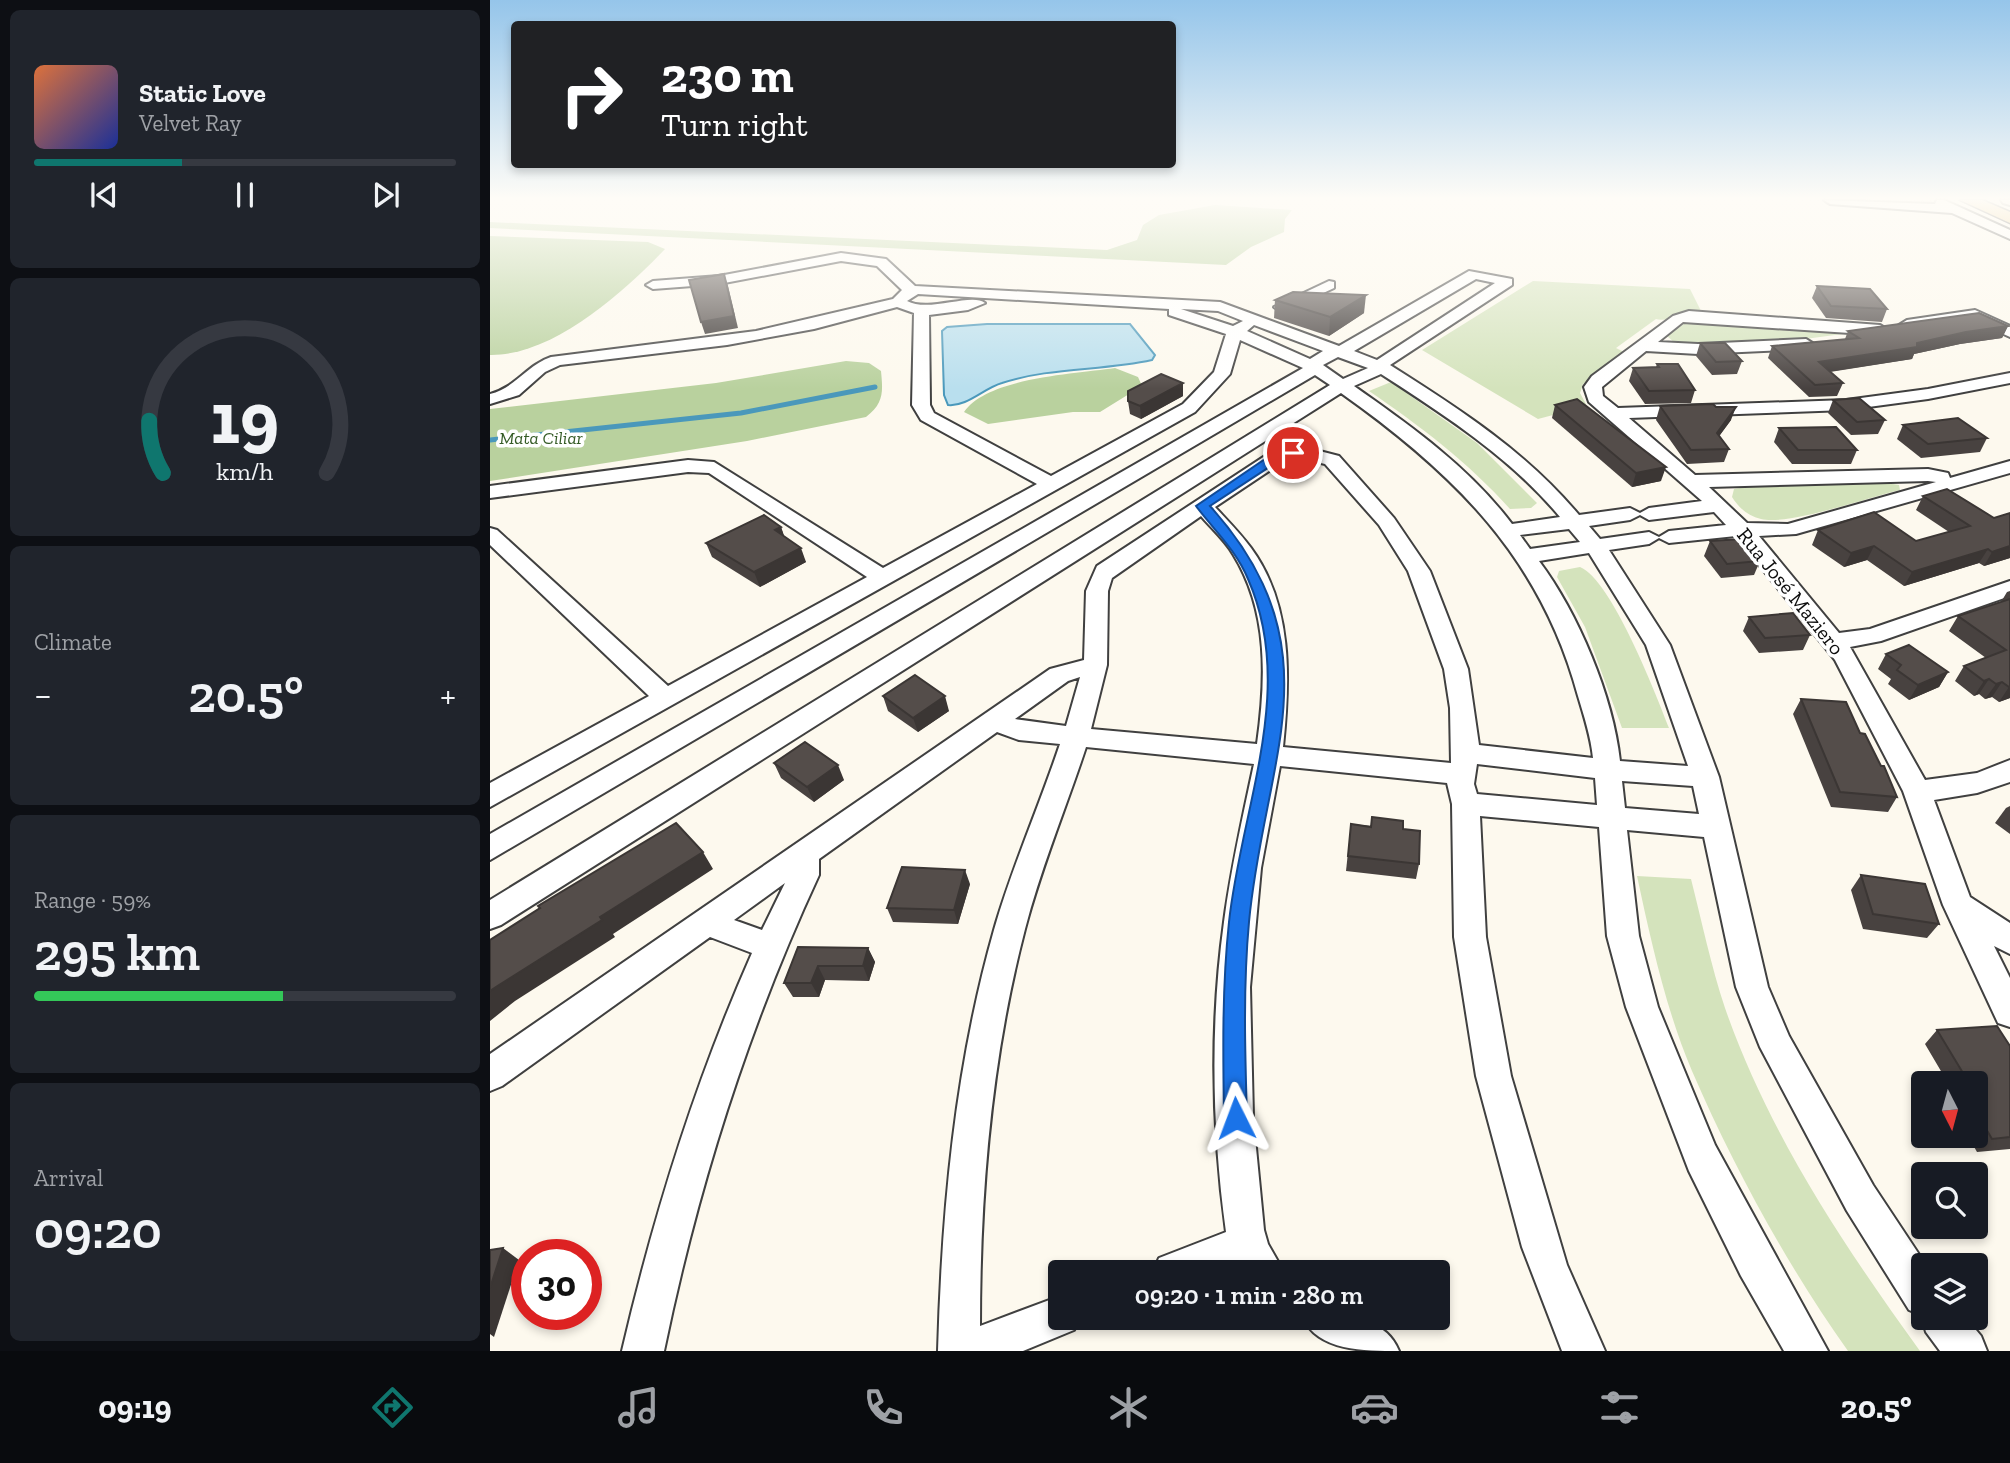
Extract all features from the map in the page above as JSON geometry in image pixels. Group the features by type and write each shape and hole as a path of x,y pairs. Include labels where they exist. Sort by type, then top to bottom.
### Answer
{"street":[{"path":"653,285 712,281 808,263"},
{"path":"882,263 912,291"},
{"path":"490,848 1307,373 1321,357 1343,351 1474,274 1507,282 1389,357 1381,367 1365,377 1342,385 490,916"},
{"path":"490,796 1200,400 1222,374 1235,332 1255,319 1329,285"},
{"path":"899,302 901,296 912,291 1213,305 1381,367 1440,403 1541,482 1595,546 1639,610 1658,645 1705,777 1752,986 1777,1047 1860,1198 1911,1277"},
{"path":"490,398 519,390 537,369 555,361 739,339 899,302 923,309 996,302 1166,311 1188,315 1313,366 1342,385 1428,449 1491,510 1526,556 1564,618 1594,703 1609,770 1623,936 1642,1007 1702,1158 1755,1262 1807,1351"},
{"path":"923,309 919,320 921,404 927,416 1051,484"},
{"path":"1642,346 1665,349 1814,343 1961,315 1984,319 2010,332"},
{"path":"1642,346 1678,319 1689,316 1880,330"},
{"name":"Rua José Maziero","path":"1642,346 1598,380 1593,387 1595,398 1695,481 1719,505 1742,529 1833,641 1872,704 1917,791 1958,905 2010,1012"},
{"path":"1614,414 1677,408 1845,405 1942,393 2010,378"},
{"path":"959,1351 960,1274 969,1144 992,1002 1028,867 1077,737 1095,665 1098,625 1095,597 1105,571 1275,458 1304,453 1332,460 1387,522 1432,599 1456,669 1463,708 1470,935 1487,1051 1505,1125 1542,1249 1571,1328 1584,1351"},
{"path":"490,492 688,466 706,466 720,471 883,578"},
{"path":"1526,556 1659,537 1742,529 1789,530 1956,480 2010,467"},
{"path":"1695,481 1928,475 1956,480"},
{"path":"1507,531 1719,505"},
{"path":"1203,506 1244,557 1265,601 1278,678 1277,714 1245,877 1235,971 1234,1094 1255,1258"},
{"path":"490,534 666,698"},
{"path":"1833,641 1873,636 2010,588"},
{"path":"490,1074 1059,674 1095,665"},
{"path":"994,720 1018,732 1464,777 1609,770 1705,777"},
{"path":"1917,791 1948,790 2010,770"},
{"path":"1464,777 1612,818 1716,827"},
{"path":"643,1351 673,1221 695,1144 721,1066 769,946 804,875 804,853"},
{"path":"1958,905 2010,940"},
{"path":"710,918 718,927 769,946"},
{"path":"970,1351 1048,1321"},
{"path":"1343,1330 1378,1351"},
{"path":"1949,1330 1966,1351"}],"green space":[{"path":"490,263 651,263 608,302 562,333 538,345 490,355"},
{"path":"1187,263 1229,263 1226,265"},
{"path":"1533,281 1690,289 1702,313 1656,319 1616,348 1624,352 1583,384 1580,393 1587,406 1538,419 1422,350"},
{"path":"1688,321 1850,333 1805,339 1688,345 1675,343 1667,336"},
{"name":"Mata Ciliar","path":"846,361 869,363 881,371 881,397 866,417 747,441 490,481 490,409 716,383"},
{"path":"1115,368 1138,377 1142,386 1100,412 1073,412 988,424 964,412 976,400 1012,384 1056,375"},
{"path":"1391,382 1477,443 1537,503 1531,508 1510,509 1443,446 1369,391"},
{"path":"1763,484 1893,484 1899,485 1900,490 1809,515 1773,520 1748,514 1732,497 1734,489"},
{"path":"1580,567 1592,576 1605,592 1618,614 1669,728 1622,728 1585,627 1557,577 1559,571"},
{"path":"1637,876 1691,879 1725,1008 1763,1099 1810,1187 1836,1229 1920,1351 1848,1351 1783,1250 1726,1144 1683,1048 1660,975"}],"water":[{"path":"987,324 1130,324 1155,355 1152,360 1020,378 995,385 962,403 948,405 944,395 942,331 947,327"}],"building":[{"path":"724,274 734,316 701,322 689,280"},
{"path":"1817,286 1870,289 1887,309 1831,306"},
{"path":"1293,292 1366,295 1330,317 1275,300"},
{"path":"1979,313 2008,326 1917,343 1917,347 1819,362 1843,383 1815,385 1772,346 1859,338 1848,331"},
{"path":"1700,343 1725,343 1742,361 1716,362"},
{"path":"1657,364 1678,364 1695,390 1649,391 1633,368 1659,367"},
{"path":"1161,374 1183,383 1140,406 1128,401 1128,391"},
{"path":"1859,398 1885,420 1857,422 1833,400"},
{"path":"1577,399 1666,467 1636,473 1555,405"},
{"path":"1713,404 1716,407 1736,407 1717,433 1729,449 1691,450 1660,406"},
{"path":"1958,418 1987,438 1928,444 1903,425"},
{"path":"1836,427 1857,450 1798,450 1779,428"},
{"path":"1947,489 1994,518 2010,513 2010,546 1992,552 1988,549 1912,572 1874,546 1851,553 1818,530 1874,512 1916,541 1970,526 1923,496"},
{"path":"764,515 781,527 775,530 801,548 754,572 706,543"},
{"path":"1742,539 1760,561 1727,564 1710,541"},
{"path":"2010,599 2009,687 2002,682 1996,684 1989,679 1984,681 1964,666 2006,650 1958,616"},
{"path":"1793,613 1810,635 1765,638 1749,617"},
{"path":"1909,645 1948,672 1918,685 1897,670 1901,665 1886,654"},
{"path":"915,675 945,696 913,718 883,696"},
{"path":"1801,699 1846,702 1860,733 1865,734 1881,766 1884,766 1897,797 1840,792"},
{"path":"805,742 838,765 807,787 774,763"},
{"path":"1372,817 1403,821 1403,829 1420,831 1419,864 1348,856 1351,824 1371,827"},
{"path":"676,823 703,852 490,991 490,940 540,908 538,906"},
{"path":"902,867 965,870 954,910 887,908"},
{"path":"1861,875 1925,884 1939,924 1873,914"},
{"path":"798,947 868,948 863,966 818,966 811,983 784,983"},
{"path":"1997,1026 2010,1046 2010,1137 1992,1139 1988,1132 1988,1071 1962,1071 1937,1030"},
{"path":"503,1248 490,1288 490,1250"}],"waterway":[{"path":"490,440 741,413 875,387"}],"route":[{"path":"1236,1118 1233,1030 1239,922 1252,835 1277,714 1278,678 1271,625 1255,578 1234,542 1203,506 1275,458 1293,453"}]}
